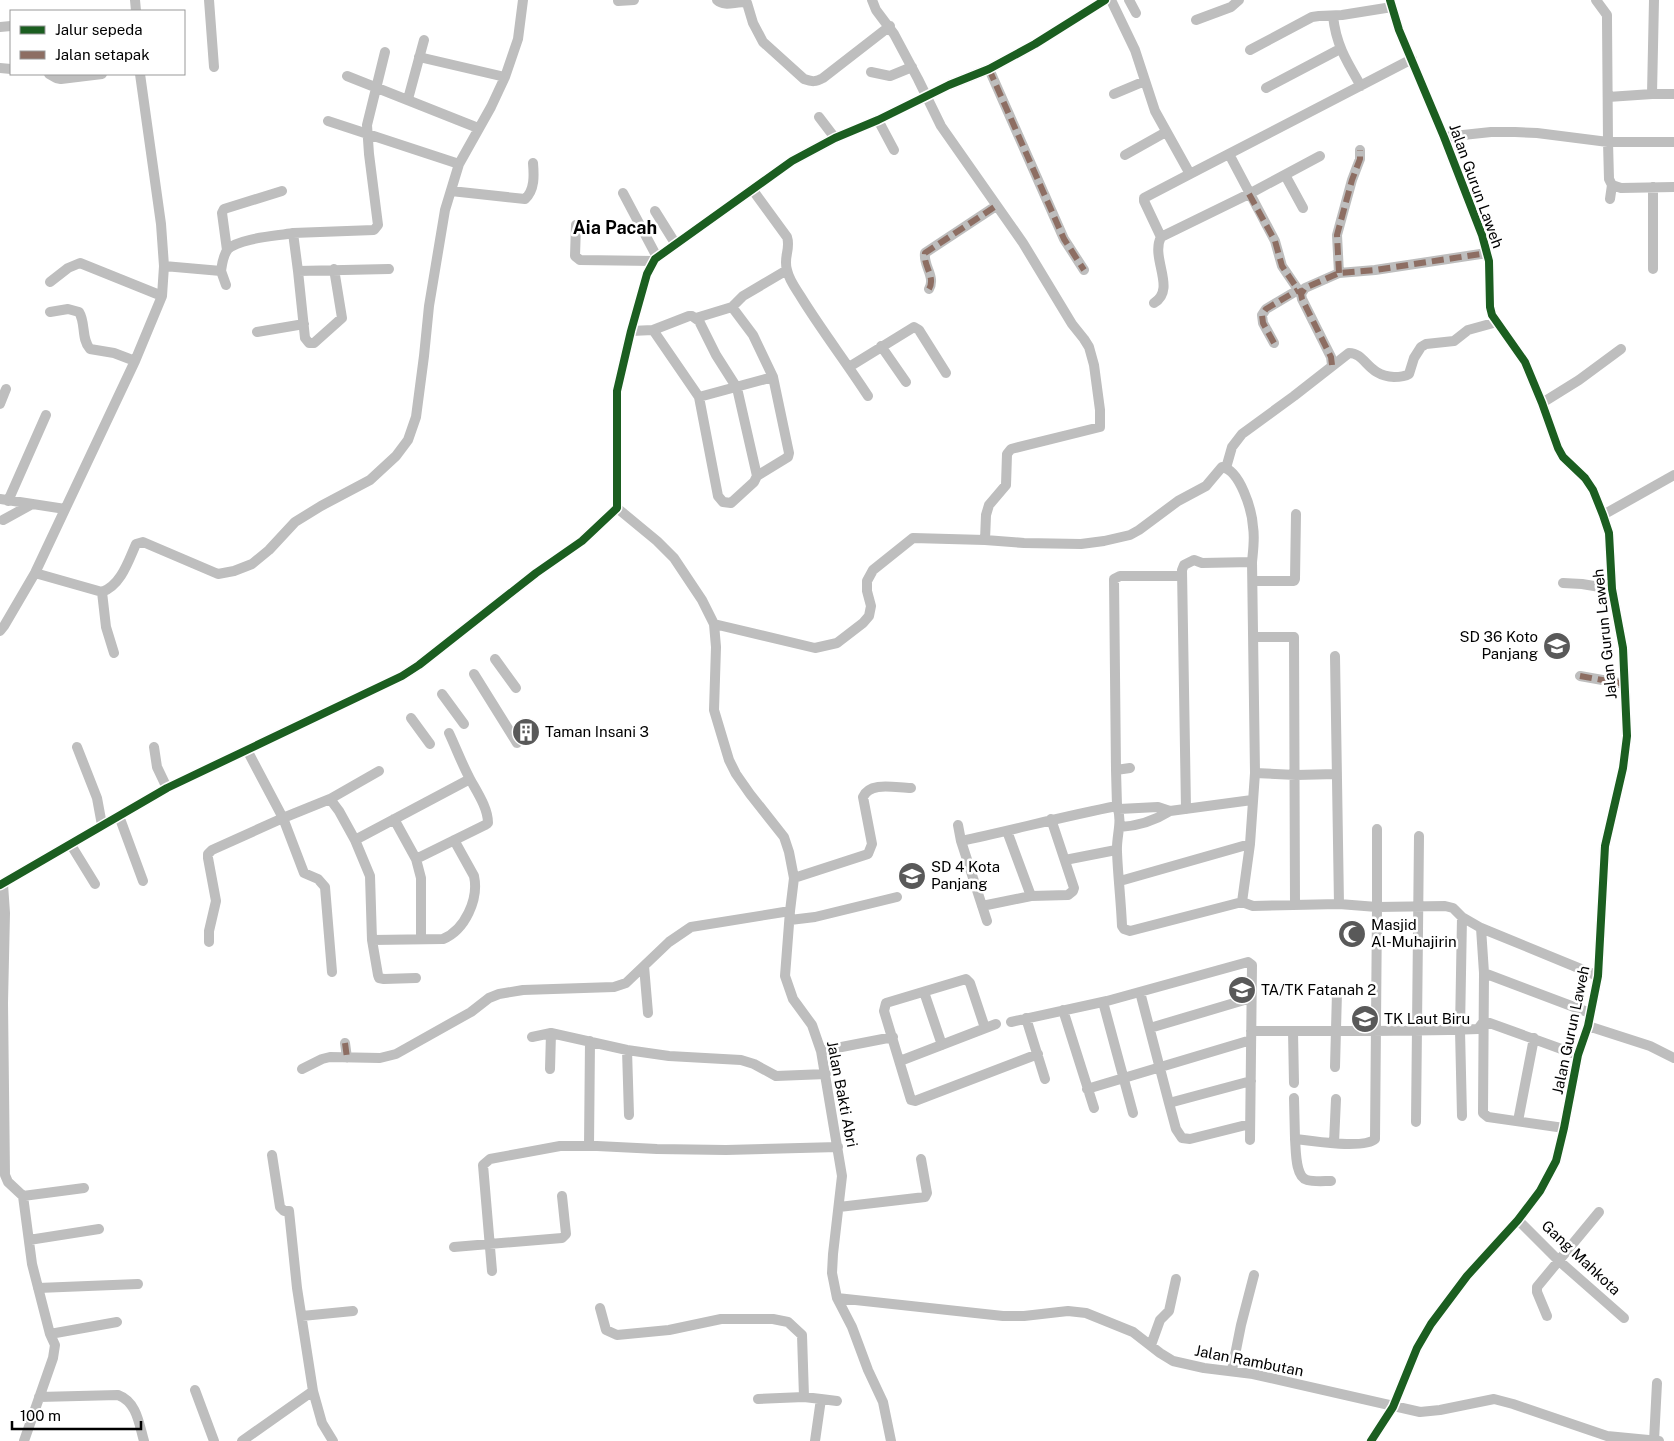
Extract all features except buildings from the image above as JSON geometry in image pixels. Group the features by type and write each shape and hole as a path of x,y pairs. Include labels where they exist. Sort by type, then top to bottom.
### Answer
{"street":[{"path":"209,0 214,67"},
{"path":"35,573 102,592 111,588 125,568 136,544 143,542 218,574 234,571 252,564 295,522 370,480 396,456 408,440 416,417 429,306 445,210 459,164 506,77 518,39 523,0"},
{"path":"625,0 634,0"},
{"path":"717,0 720,3 727,4 742,1 747,3 753,23 763,42 804,79 816,82 890,26"},
{"path":"872,0 876,10 890,26 941,126 1023,242 1058,302 1089,347 1094,365 1100,425 1098,428 1011,450 1007,454 1006,485 988,504 985,540"},
{"path":"24,1441 53,1358 54,1345 38,1288 23,1196 8,1182 5,1176 3,1003 5,913 1,884 167,788 402,676 419,665 536,573 582,541 618,508 617,391 631,330 647,274 656,259 675,243 792,161 835,138 878,120 949,85 989,69 1042,40 1105,0"},
{"path":"1111,0 1127,31 1155,110 1190,174"},
{"path":"1129,0 1136,13"},
{"path":"1196,20 1232,7 1240,0"},
{"path":"1596,0 1607,15 1608,142 1612,185 1610,199"},
{"path":"1652,94 1654,0"},
{"path":"1250,50 1306,20 1319,16 1332,16 1391,4"},
{"name":"Jalan Gurun Laweh","path":"1371,1441 1393,1407 1417,1348 1431,1324 1467,1276 1518,1220 1549,1177 1556,1161 1578,1055 1588,1026 1598,976 1604,846 1623,768 1627,736 1623,648 1612,590 1609,533 1593,490 1585,478 1563,457 1524,362 1492,315 1487,253 1444,137 1399,30 1391,4"},
{"path":"1332,16 1340,49 1361,86"},
{"path":"408,99 424,40"},
{"path":"1266,88 1340,49"},
{"path":"227,250 254,239 293,233 374,230 377,228 367,124 385,52"},
{"path":"419,57 506,77"},
{"path":"1154,303 1164,293 1158,249 1161,237 1144,198 1412,59"},
{"path":"871,72 890,76 912,67"},
{"path":"989,69 1064,238 1084,270"},
{"path":"51,75 61,78 92,75"},
{"path":"0,630 35,573 136,361 162,296 164,266 161,224 140,75"},
{"path":"347,76 478,128"},
{"path":"1114,94 1145,81"},
{"path":"1608,96 1674,94"},
{"path":"819,117 835,138"},
{"path":"878,120 894,150"},
{"path":"328,121 459,164"},
{"path":"1125,155 1166,132"},
{"path":"1444,137 1491,132 1515,132 1608,142 1674,142"},
{"path":"1339,273 1337,235 1352,180 1360,159 1360,150"},
{"path":"1229,154 1275,241 1282,266 1299,292 1332,357 1332,366"},
{"path":"1161,237 1250,194 1320,156"},
{"path":"451,191 525,199 529,195 534,178 533,162"},
{"path":"1285,175 1303,208"},
{"path":"1612,185 1622,188 1674,187"},
{"path":"1653,187 1653,269"},
{"path":"752,190 787,237 789,244 785,258 787,270 817,324 868,396"},
{"path":"226,285 221,271 227,250 222,213 224,209 282,191"},
{"path":"624,193 656,259"},
{"path":"929,289 932,282 924,260 925,253 996,206"},
{"path":"655,211 675,243"},
{"path":"576,226 575,256 580,260 656,259"},
{"path":"293,233 305,338 309,343 314,343 342,318 334,269"},
{"path":"1274,343 1262,315 1266,309 1321,280 1339,273 1376,270 1487,253"},
{"path":"50,282 68,268 80,263 162,296"},
{"path":"164,266 221,271"},
{"path":"298,271 389,269"},
{"path":"631,330 653,330 689,316 696,318 732,307 743,296 787,270"},
{"path":"653,330 699,397 718,496 723,502 732,503 754,482 757,476 788,457 789,453 773,377 753,335 732,307"},
{"path":"50,312 68,309 77,311 82,317 86,342 90,349 114,353 136,361"},
{"path":"696,318 716,355 738,388 757,476"},
{"path":"1226,468 1232,447 1242,434 1349,353 1362,360 1382,376 1408,376 1414,358 1421,347 1433,343 1454,341 1468,330 1497,322"},
{"path":"257,332 304,324"},
{"path":"849,367 910,328 917,328 946,373"},
{"path":"881,346 906,382"},
{"path":"1542,403 1579,380 1621,349"},
{"path":"699,397 773,377"},
{"path":"0,404 6,389"},
{"path":"46,415 4,500 65,509"},
{"path":"714,624 815,648 837,642 864,622 869,616 871,606 867,591 867,581 873,570 913,538 1080,544 1104,541 1130,534 1150,523 1178,501 1206,486 1222,467 1232,471 1249,505 1254,529 1252,562 1255,773 1250,844 1242,902"},
{"path":"1603,515 1674,475"},
{"path":"3,520 32,504"},
{"name":"Jalan Bakti Abri","path":"618,508 674,558 702,600 714,624 716,647 714,710 729,760 736,774 784,837 789,852 794,878 785,963 788,986 793,999 812,1025 821,1051 842,1176 832,1273 837,1298 883,1402 891,1441"},
{"path":"1253,581 1295,580 1296,514"},
{"path":"1186,809 1182,576 1184,565 1194,560 1202,563 1252,562"},
{"path":"1182,576 1120,576 1114,579 1116,770 1120,827 1116,850 1120,881 1122,926 1130,931 1242,902 1253,906 1339,904 1377,907 1445,906 1453,908 1462,917 1480,928 1598,976"},
{"path":"1563,583 1582,584 1612,590"},
{"path":"102,592 106,627 114,653"},
{"path":"1254,637 1294,637 1296,905"},
{"path":"1335,656 1339,904"},
{"path":"495,660 516,688"},
{"path":"474,674 517,743"},
{"path":"1580,676 1625,684"},
{"path":"442,694 464,724"},
{"path":"411,718 430,744"},
{"path":"416,859 488,823 478,793 449,733"},
{"path":"154,747 157,767 167,788"},
{"path":"77,748 97,798 102,825"},
{"path":"247,750 282,818 304,873 318,879 325,887 332,972"},
{"path":"1116,770 1130,768"},
{"path":"209,942 209,931 216,901 208,854 212,850 282,818 330,799 379,771"},
{"path":"1255,773 1336,774"},
{"path":"355,840 470,779"},
{"path":"794,878 868,854 872,844 863,797 866,792 874,787 911,788"},
{"path":"330,799 355,840 370,876 372,940 378,974 380,978 416,978"},
{"path":"1120,827 1142,824 1159,818 1170,811 1252,800"},
{"path":"961,841 1051,819 1118,807 1158,807 1170,811"},
{"path":"119,816 143,881"},
{"path":"394,819 416,859 421,878 420,938"},
{"path":"982,906 1031,896 1071,894 1074,888 1051,819"},
{"path":"958,825 961,841 987,921"},
{"path":"1295,1139 1369,1144 1374,1140 1377,1030 1377,829"},
{"path":"1006,831 1031,896"},
{"path":"1416,1122 1419,836"},
{"path":"372,940 443,939 449,936 466,917 473,903 475,881 454,840"},
{"path":"1120,881 1250,844"},
{"path":"71,845 95,884"},
{"path":"1065,860 1116,850"},
{"path":"302,1069 330,1057 380,1058 396,1054 499,994 523,990 614,987 626,983 669,942 692,927 790,915 815,917 897,898"},
{"path":"1462,917 1460,1030 1462,1116"},
{"path":"1480,928 1484,973 1484,1113 1488,1117 1564,1128"},
{"path":"1010,1022 1103,1002 1248,962 1252,965 1250,1140"},
{"path":"644,966 648,1013"},
{"path":"1484,973 1590,1013"},
{"path":"985,1028 968,980 966,979 886,1003 884,1011 911,1100 915,1101 1038,1054"},
{"path":"924,992 942,1045"},
{"path":"1140,992 1176,1130 1185,1139 1250,1124"},
{"path":"1335,1067 1337,992"},
{"path":"1150,1028 1252,998"},
{"path":"1103,1002 1133,1114"},
{"path":"1063,1010 1094,1108"},
{"path":"1026,1018 1045,1079"},
{"path":"1087,1089 1160,1067 1251,1036 1294,1031 1377,1030 1416,1032 1478,1029 1484,1021"},
{"path":"1484,1021 1578,1055"},
{"path":"900,1061 996,1024"},
{"path":"1588,1026 1650,1046 1674,1058"},
{"path":"1294,1031 1294,1083"},
{"path":"550,1069 551,1033"},
{"path":"532,1036 551,1033 627,1050 668,1056 741,1060 754,1064 776,1076 826,1074"},
{"path":"821,1051 893,1037"},
{"path":"1518,1121 1534,1038"},
{"path":"589,1146 590,1041"},
{"path":"346,1043 347,1058"},
{"path":"627,1050 628,1115"},
{"path":"1168,1103 1251,1081"},
{"path":"1294,1098 1295,1139 1299,1170 1302,1178 1332,1181"},
{"path":"1334,1143 1336,1100"},
{"path":"492,1271 483,1165 490,1159 560,1146 726,1150 838,1147"},
{"path":"272,1155 280,1206 284,1211 289,1211 297,1288 313,1392 322,1423 333,1441"},
{"path":"839,1207 925,1197 927,1193 921,1159"},
{"path":"23,1196 84,1188"},
{"path":"454,1247 562,1238 566,1234 562,1196"},
{"path":"1547,1316 1536,1290 1538,1284 1599,1212"},
{"name":"Gang Mahkota","path":"1518,1220 1558,1260 1624,1318"},
{"path":"29,1240 99,1229"},
{"path":"1232,1370 1241,1324 1254,1275"},
{"path":"1152,1345 1160,1320 1169,1311 1176,1279"},
{"path":"38,1288 138,1284"},
{"name":"Jalan Rambutan","path":"837,1298 1004,1316 1024,1316 1068,1311 1086,1313 1133,1332 1173,1361 1204,1368 1232,1370 1420,1412 1494,1399 1607,1436 1656,1441"},
{"path":"600,1308 606,1330 617,1335 669,1330 721,1319 788,1322 802,1335 804,1397"},
{"path":"302,1316 353,1311"},
{"path":"50,1334 117,1322"},
{"path":"1656,1441 1657,1383"},
{"path":"195,1390 214,1441"},
{"path":"242,1441 313,1392"},
{"path":"39,1397 118,1395 124,1397 132,1405 144,1441"},
{"path":"758,1399 804,1397 837,1401"},
{"path":"816,1441 821,1399"}],"marked path":[{"path":"989,69 1064,239 1084,270"},
{"path":"1339,273 1337,235 1352,180 1360,159 1360,150"},
{"path":"1249,194 1275,241 1282,266 1301,294"},
{"path":"929,289 931,280 925,253 996,206"},
{"path":"1332,365 1331,357 1302,299 1301,294 1305,288 1339,273 1375,270 1487,253"},
{"path":"1274,343 1263,323 1262,315 1266,309 1298,290"},
{"path":"1580,676 1625,684"},
{"path":"345,1043 347,1058"}],"cycle path":[{"path":"0,885 167,788 402,676 419,665 536,573 582,541 617,508 617,391 647,274 655,259 792,161 835,138 878,120 949,85 989,69 1035,44 1105,0"},
{"path":"1371,1441 1393,1407 1417,1348 1431,1324 1467,1276 1518,1220 1540,1191 1556,1161 1578,1055 1588,1026 1598,976 1605,846 1623,768 1627,736 1623,648 1612,589 1609,533 1593,490 1585,478 1563,457 1558,448 1525,362 1492,315 1490,307 1489,261 1482,235 1444,137 1399,30 1390,0"}],"place":[{"name":"SD 36 Koto Panjang","path":"1557,646"},
{"name":"Taman Insani 3","path":"526,732"},
{"name":"SD 4 Kota Panjang","path":"912,876"},
{"name":"Masjid Al-Muhajirin","path":"1352,934"},
{"name":"TA/TK Fatanah 2","path":"1242,990"},
{"name":"TK Laut Biru","path":"1365,1019"}],"district":[{"name":"Aia Pacah","path":"615,228"}]}
